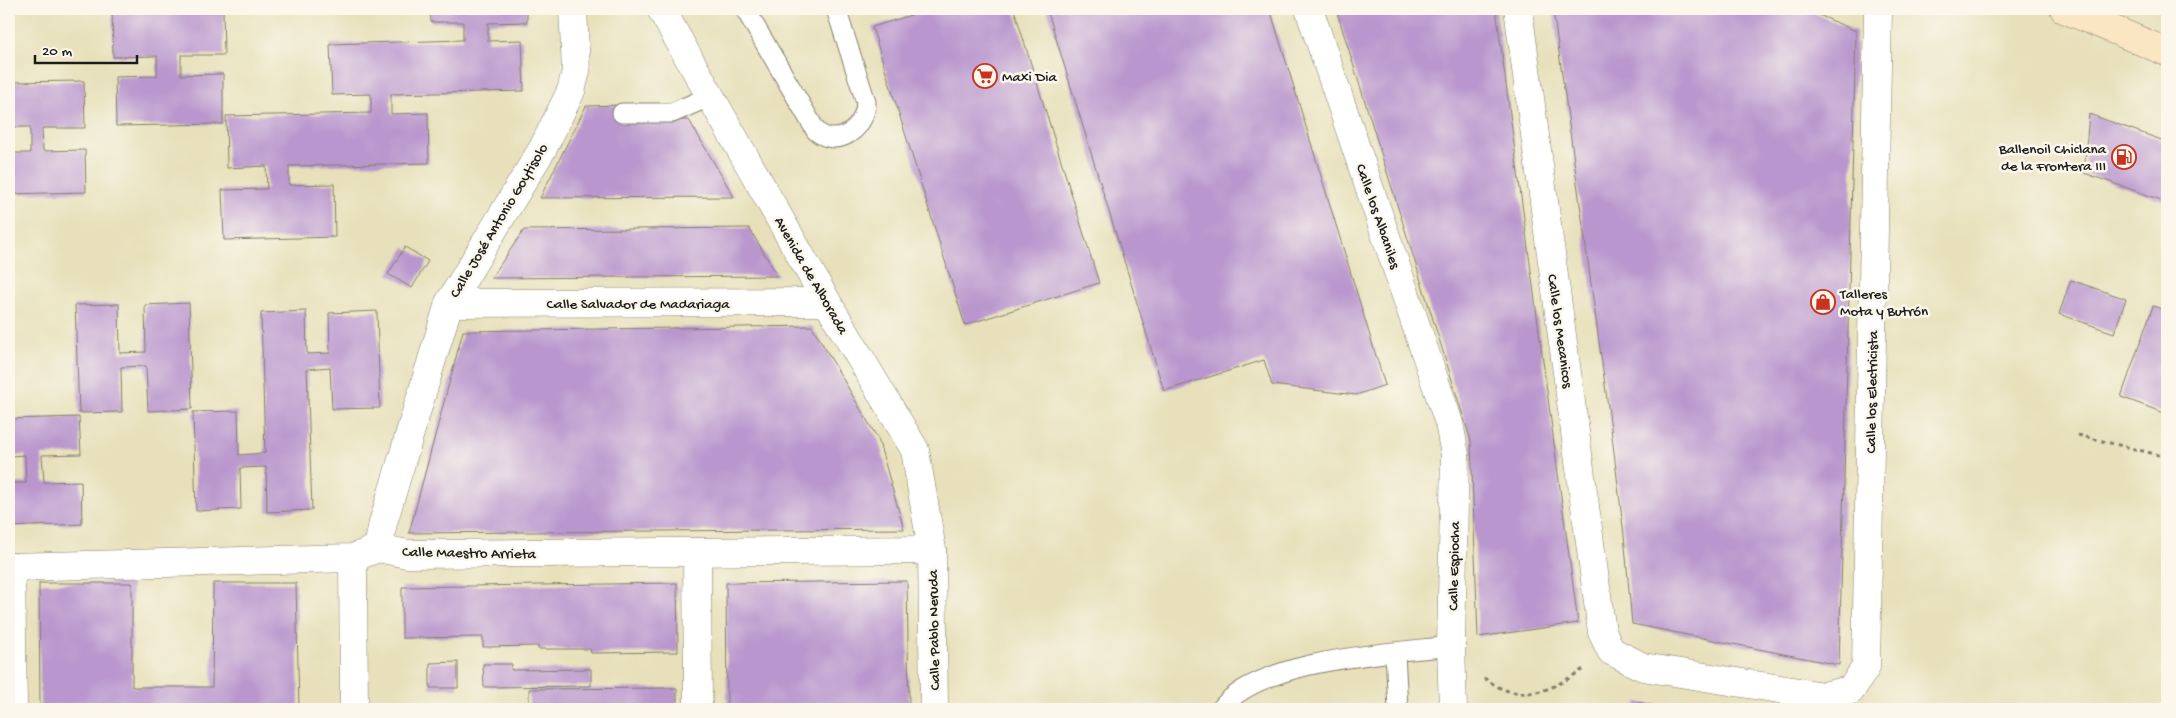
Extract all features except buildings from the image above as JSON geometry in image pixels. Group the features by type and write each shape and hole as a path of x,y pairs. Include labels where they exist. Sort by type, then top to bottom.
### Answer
{"main road":[{"path":"2064,9 2167,52"}],"street":[{"name":"Calle José Antonio Goytisolo","path":"354,709 366,553 383,523 449,303 543,148 571,91 576,71 573,9"},
{"name":"Avenida de Alborada","path":"661,9 826,302 915,450 932,550"},
{"name":"Calle los Albaniles","path":"1309,9 1449,423"},
{"name":"Calle los Mecanicos","path":"1518,9 1598,609 1602,632 1611,651"},
{"name":"Calle los Electricista","path":"1854,700 1866,667 1878,9"},
{"name":"Calle Salvador de Madariaga","path":"449,303 826,302"},
{"name":"Calle Espiocha","path":"1449,423 1455,455 1451,646 1453,709"},
{"name":"Calle Maestro Arrieta","path":"10,567 366,553 932,550"},
{"name":"Calle Pablo Neruda","path":"932,550 934,709"},
{"path":"697,552 698,709"},
{"path":"10,567 13,709"},
{"path":"1611,651 1643,667 1854,700"}],"lane":[{"path":"745,9 816,132 822,136 836,139 856,128 863,120 866,102 836,9"},
{"path":"622,113 672,114 711,96"},
{"path":"1220,709 1250,684 1281,673 1344,659 1451,646"},
{"path":"1395,652 1398,709"}],"path":[{"path":"2078,435 2167,457"},
{"path":"1451,646 1475,674 1508,691 1528,694 1549,690 1611,651"}],"place":[{"name":"Maxi Dia","path":"985,76"},
{"name":"Ballenoil Chiclana de la Frontera III","path":"2124,157"},
{"name":"Talleres Mota y Butrón","path":"1823,302"}]}
